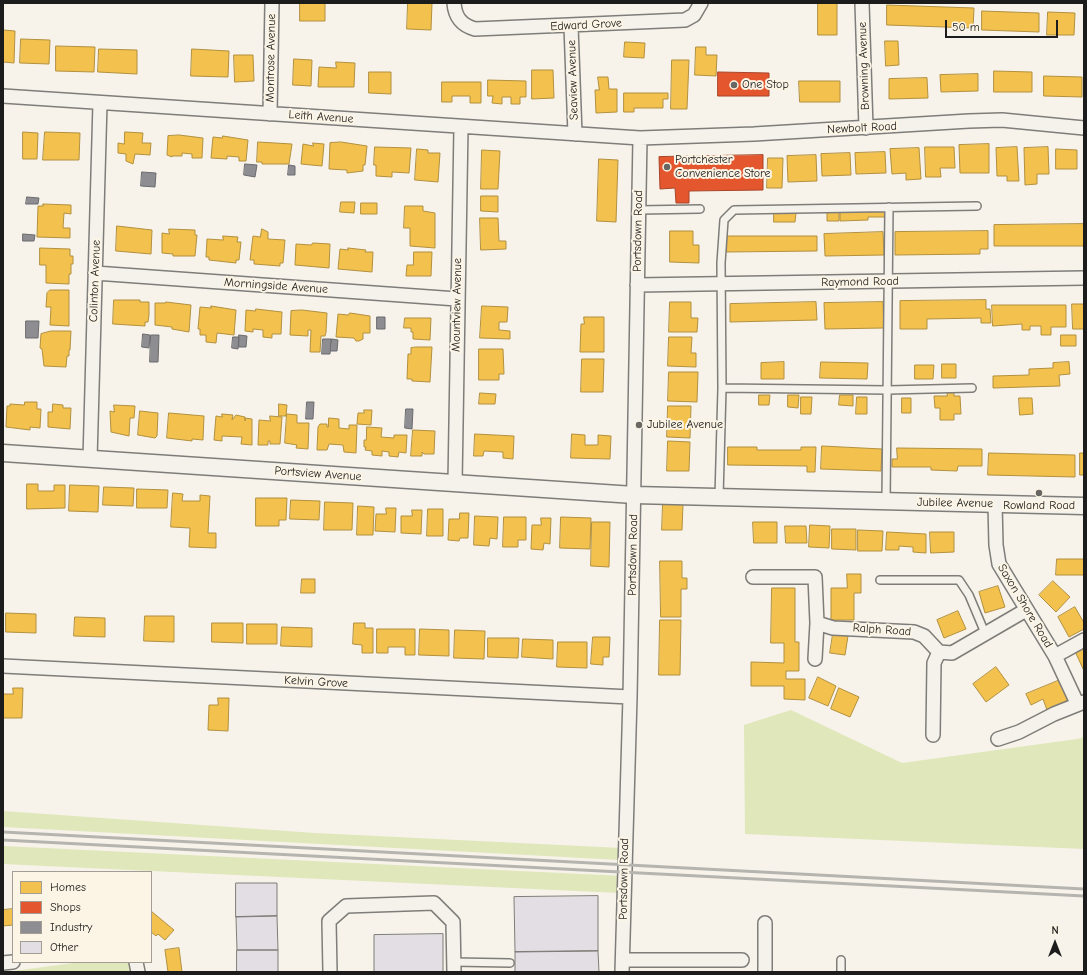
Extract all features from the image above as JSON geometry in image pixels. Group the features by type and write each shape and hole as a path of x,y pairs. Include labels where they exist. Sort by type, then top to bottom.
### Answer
{"street":[{"name":"Montrose Avenue","path":"270,114 272,3"},
{"name":"Edward Grove","path":"454,3 454,11 463,24 474,29 685,20 694,16 700,3"},
{"name":"Browning Avenue","path":"862,3 866,128"},
{"name":"Seaview Avenue","path":"571,26 576,134"},
{"name":"Leith Avenue","path":"3,96 640,138"},
{"name":"Colinton Avenue","path":"90,459 100,103"},
{"name":"Newbolt Road","path":"640,138 866,128 1002,120 1084,128"},
{"name":"Mountview Avenue","path":"454,483 461,127"},
{"name":"Portsdown Road","path":"622,966 630,697 640,138"},
{"name":"Morningside Avenue","path":"95,273 457,299"},
{"name":"Raymond Road","path":"637,285 1084,278"},
{"name":"Portsview Avenue","path":"3,453 634,495"},
{"name":"Jubilee Avenue","path":"634,495 1084,506"},
{"name":"Saxon Shore Road","path":"995,504 996,545 999,564 1055,656 1080,703"},
{"path":"753,577 815,577 817,623 815,659"},
{"path":"933,735 934,663 939,652 952,652 1026,610"},
{"name":"Ralph Road","path":"817,623 833,628 914,632 924,636 939,652"},
{"path":"1055,656 1084,640"},
{"name":"Kelvin Grove","path":"3,666 630,697"},
{"path":"998,739 1019,732 1080,703"},
{"path":"330,972 329,921 346,906 434,903 453,922 454,967"},
{"path":"765,972 766,923"},
{"path":"622,966 742,960"}],"lane":[{"path":"719,497 722,388 721,284 724,220 734,210 889,206 977,206"},
{"path":"886,501 889,206"},
{"path":"638,210 700,209"},
{"path":"722,388 888,390 972,388"},
{"path":"880,580 959,580 969,595 985,633"},
{"path":"841,960 841,972"},
{"path":"454,967 510,964"}],"green space":[{"path":"791,710 902,763 1084,737 1084,849 745,834 744,725"},
{"path":"3,811 315,833 621,848 620,860 3,827"},
{"path":"3,846 623,876 619,893 3,864"},
{"path":"74,963 128,963 133,972 6,972"}],"building: Homes":[{"path":"300,3 325,3 325,21 300,21"},
{"path":"408,3 432,3 431,30 407,29"},
{"path":"818,3 837,3 837,35 818,35"},
{"path":"887,5 974,8 973,28 887,25"},
{"path":"982,11 1039,13 1039,32 982,30"},
{"path":"1048,12 1075,13 1074,35 1047,35"},
{"path":"3,30 15,31 14,63 3,62"},
{"path":"21,39 50,40 49,64 20,63"},
{"path":"885,41 898,41 899,65 886,66"},
{"path":"625,42 645,43 644,58 624,57"},
{"path":"56,46 95,47 94,72 56,71"},
{"path":"696,47 706,47 706,55 717,55 716,76 695,75"},
{"path":"99,49 137,50 137,74 98,72"},
{"path":"192,49 229,51 228,77 191,76"},
{"path":"234,55 253,55 254,81 235,82"},
{"path":"294,59 312,60 311,86 293,85"},
{"path":"672,60 689,60 687,109 671,109"},
{"path":"336,62 355,63 354,87 318,87 319,67 336,68"},
{"path":"532,70 553,70 554,98 532,99"},
{"path":"994,71 1032,72 1032,92 994,92"},
{"path":"369,72 391,72 391,94 369,93"},
{"path":"978,74 978,91 941,92 940,75"},
{"path":"1044,76 1082,77 1082,97 1044,96"},
{"path":"598,77 608,77 609,89 617,89 617,112 596,113 595,90 599,90"},
{"path":"927,78 928,98 889,99 889,79"},
{"path":"488,80 526,81 526,97 520,97 520,104 511,104 511,97 502,97 502,104 492,103 493,96 488,96"},
{"path":"799,81 840,81 840,102 800,102"},
{"path":"442,82 481,82 481,103 470,103 470,96 452,96 452,102 442,102"},
{"path":"624,93 668,93 668,99 663,99 663,108 634,108 634,112 624,112"},
{"path":"23,132 38,133 37,159 23,159"},
{"path":"45,132 80,133 79,160 43,160"},
{"path":"125,132 143,133 142,143 151,143 150,155 135,154 133,164 126,161 126,154 118,153 118,143 124,144"},
{"path":"179,135 203,138 202,158 192,158 192,154 182,153 182,156 172,157 167,155 168,136"},
{"path":"223,136 248,140 246,161 239,161 239,157 227,156 227,159 211,158 213,137 222,138"},
{"path":"258,142 292,144 289,164 262,164 262,162 257,162"},
{"path":"341,142 367,146 363,171 347,173 347,170 329,169 330,143"},
{"path":"313,143 324,144 322,166 301,164 303,144 313,146"},
{"path":"989,144 989,173 960,173 959,145"},
{"path":"375,147 411,148 409,173 392,172 392,177 376,176 376,165 374,165"},
{"path":"925,147 954,147 955,168 940,168 941,177 926,177"},
{"path":"1017,147 1019,181 1007,181 1007,176 997,176 996,148"},
{"path":"1048,147 1049,174 1037,174 1037,184 1025,185 1024,148"},
{"path":"919,148 921,179 906,180 906,173 892,174 890,149"},
{"path":"417,149 428,150 428,153 440,153 438,182 415,180"},
{"path":"1056,149 1077,150 1077,169 1056,169"},
{"path":"482,150 500,151 498,189 481,189"},
{"path":"885,152 886,173 856,174 855,153"},
{"path":"850,153 851,175 822,176 821,154"},
{"path":"816,155 817,181 788,182 787,156"},
{"path":"768,158 783,158 782,188 767,188"},
{"path":"599,159 618,160 616,222 597,221"},
{"path":"481,196 498,196 498,212 481,211"},
{"path":"341,202 355,202 354,213 340,212"},
{"path":"361,203 377,203 377,214 361,214"},
{"path":"43,204 71,205 71,214 64,213 63,228 70,228 70,238 37,237 38,206 43,206"},
{"path":"405,206 423,206 423,211 435,213 435,248 410,246 410,228 404,228"},
{"path":"839,208 839,221 827,221 827,209"},
{"path":"868,208 868,212 886,211 887,217 868,217 868,220 840,221 840,209"},
{"path":"774,212 796,213 795,222 774,222"},
{"path":"480,218 498,218 499,241 506,241 506,249 481,250"},
{"path":"1084,224 1084,246 994,246 994,225"},
{"path":"117,226 152,230 151,254 116,251"},
{"path":"169,229 195,230 195,235 197,235 195,256 173,256 173,254 162,253 162,233 169,234"},
{"path":"262,229 268,232 268,239 285,240 283,263 280,263 280,266 254,264 254,260 250,260 253,236 260,237"},
{"path":"670,231 693,231 693,245 699,245 699,263 670,262"},
{"path":"988,231 988,249 980,249 980,254 895,255 895,232"},
{"path":"883,232 884,255 825,256 824,234"},
{"path":"223,236 238,237 237,242 241,242 239,260 236,260 236,263 209,260 209,257 206,257 207,239 223,240"},
{"path":"727,236 817,236 817,251 727,252"},
{"path":"313,243 330,244 329,268 295,265 296,244 311,245"},
{"path":"40,248 70,249 70,256 73,256 73,264 71,264 71,274 69,274 69,284 46,283 46,265 40,265"},
{"path":"348,248 366,250 365,252 373,252 372,272 338,269 340,249 348,250"},
{"path":"414,252 432,252 431,276 406,276 407,265 413,265"},
{"path":"50,290 69,290 69,326 50,325 51,307 46,307 47,293"},
{"path":"114,300 140,300 140,302 149,302 148,322 145,322 145,326 113,324"},
{"path":"986,300 986,309 990,309 991,323 981,323 981,318 927,319 927,329 900,329 900,301"},
{"path":"166,302 191,305 189,332 172,329 172,327 155,325 155,303"},
{"path":"670,302 691,302 691,318 698,318 697,332 669,332"},
{"path":"816,302 817,320 730,322 730,304"},
{"path":"883,302 884,328 825,329 824,303"},
{"path":"1072,304 1084,304 1084,329 1073,329"},
{"path":"992,305 1066,305 1066,327 1051,327 1051,335 1041,335 1041,326 1030,326 1030,330 1022,330 1022,324 993,326"},
{"path":"211,306 236,310 234,335 217,333 216,343 206,342 206,335 200,335 200,329 198,329 200,307 211,308"},
{"path":"482,306 508,307 507,322 499,322 499,330 510,331 510,339 480,338"},
{"path":"256,309 282,312 281,334 272,334 272,338 263,337 263,330 253,329 253,332 245,331 246,310 255,311"},
{"path":"302,310 327,313 326,332 325,336 321,336 320,352 310,352 311,330 308,330 308,336 290,335 291,311"},
{"path":"350,313 370,316 370,333 363,333 363,339 359,341 356,341 354,338 336,337 338,314 348,315"},
{"path":"584,317 604,317 604,352 580,352 581,324 584,324"},
{"path":"405,318 431,318 430,340 413,339 413,332 411,332 411,328 404,328"},
{"path":"51,331 71,331 70,350 69,356 67,356 66,367 44,366 42,349 40,348 41,334"},
{"path":"1061,335 1076,335 1076,346 1061,346"},
{"path":"669,337 692,337 691,353 696,353 696,367 668,366"},
{"path":"432,347 430,382 412,381 412,379 407,379 408,354 411,354 411,348"},
{"path":"479,349 503,349 504,374 499,374 499,380 479,380"},
{"path":"582,359 604,359 603,392 581,392"},
{"path":"784,362 784,379 761,379 761,363"},
{"path":"821,362 868,363 867,379 820,378"},
{"path":"1069,362 1070,374 1059,375 1060,386 993,388 993,376 1029,375 1029,369 1053,368 1053,363"},
{"path":"942,364 956,364 956,378 942,378"},
{"path":"915,365 934,365 933,379 915,379"},
{"path":"669,372 698,372 697,402 668,401"},
{"path":"947,391 954,391 954,396 960,396 961,414 954,414 954,420 940,420 940,408 935,408 934,396 947,396"},
{"path":"480,393 496,394 495,404 479,404"},
{"path":"759,395 770,395 769,405 759,405"},
{"path":"788,395 799,395 798,408 788,407"},
{"path":"840,395 853,395 853,406 839,405"},
{"path":"801,397 812,397 811,414 801,414"},
{"path":"857,397 867,397 867,414 856,414"},
{"path":"902,398 911,398 911,413 902,413"},
{"path":"1019,398 1032,398 1033,414 1020,415"},
{"path":"25,402 37,402 37,409 41,409 40,428 30,427 30,430 6,427 7,406 10,406 10,404 24,405"},
{"path":"53,404 63,405 63,408 71,408 70,429 48,427 48,412 52,412"},
{"path":"279,404 287,405 286,416 279,416"},
{"path":"114,405 135,406 134,418 130,418 129,436 111,432 110,411 114,412"},
{"path":"668,406 691,406 690,438 667,437"},
{"path":"364,410 372,410 371,425 357,424 358,413 364,413"},
{"path":"140,411 158,413 157,436 155,438 138,435"},
{"path":"169,413 204,416 203,440 192,439 192,441 167,438"},
{"path":"222,414 233,415 232,420 236,415 252,419 252,445 241,444 242,437 222,436 222,441 214,440 216,416 222,417"},
{"path":"287,414 297,415 297,423 309,423 308,449 296,448 297,445 285,443"},
{"path":"270,416 282,417 280,444 270,444 270,441 268,441 268,445 258,445 259,420 270,421"},
{"path":"329,418 339,419 339,428 349,429 349,425 357,425 356,453 344,452 343,445 329,444 327,450 317,450 318,427 320,424 327,424 328,427"},
{"path":"367,427 382,428 381,437 394,438 394,435 407,435 406,453 399,452 398,457 389,456 389,452 382,451 382,456 372,455 372,451 365,450 366,447 364,447"},
{"path":"413,430 435,431 434,454 424,454 422,452 422,456 411,456"},
{"path":"475,434 514,436 513,459 503,458 503,452 484,451 483,456 474,456"},
{"path":"572,434 585,435 585,445 598,445 598,435 611,436 610,459 571,458"},
{"path":"668,441 690,442 689,471 667,471"},
{"path":"822,446 882,449 881,471 821,469"},
{"path":"728,447 757,447 757,450 801,450 801,447 816,447 815,472 807,472 807,466 728,465"},
{"path":"897,448 982,449 982,466 958,466 957,471 931,470 931,467 892,467 892,459 897,459"},
{"path":"989,453 1075,455 1075,477 988,475"},
{"path":"1080,453 1084,453 1084,475 1080,475"},
{"path":"27,484 38,484 38,491 54,491 54,485 65,485 65,508 27,509"},
{"path":"70,485 99,486 98,512 69,511"},
{"path":"104,487 134,488 133,506 103,505"},
{"path":"137,489 168,490 167,508 137,508"},
{"path":"173,493 183,494 182,501 200,501 200,495 210,496 208,533 216,533 216,548 189,547 190,528 171,527"},
{"path":"256,498 287,498 286,520 279,520 279,526 256,526"},
{"path":"291,500 320,501 319,520 290,519"},
{"path":"325,502 353,503 352,530 324,530"},
{"path":"663,503 683,504 682,530 662,530"},
{"path":"358,506 374,507 373,535 357,535"},
{"path":"386,508 396,508 395,532 375,531 376,514 386,514"},
{"path":"428,509 443,509 443,536 427,536"},
{"path":"412,510 422,510 421,534 401,533 401,516 412,516"},
{"path":"460,513 469,513 468,538 460,538 459,541 448,540 449,519 459,519"},
{"path":"475,516 498,517 497,539 490,538 489,546 474,545"},
{"path":"504,517 526,517 526,540 518,540 518,547 503,547"},
{"path":"561,517 591,518 590,549 560,548"},
{"path":"541,518 551,518 550,544 544,543 543,550 531,549 532,525 541,525"},
{"path":"592,522 610,522 609,567 591,566"},
{"path":"753,522 777,522 777,543 754,543"},
{"path":"810,525 830,526 829,548 809,547"},
{"path":"785,526 806,526 807,543 786,543"},
{"path":"832,529 856,529 856,550 832,549"},
{"path":"858,530 883,531 882,551 858,551"},
{"path":"887,532 926,534 926,553 913,552 913,547 899,546 899,550 886,550"},
{"path":"930,532 954,532 954,552 931,553"},
{"path":"1057,559 1084,559 1084,575 1056,575"},
{"path":"660,561 682,561 682,578 687,578 687,589 681,589 681,617 661,617"},
{"path":"847,574 861,574 861,593 854,593 854,620 831,620 831,588 847,588"},
{"path":"302,579 315,579 315,593 301,593"},
{"path":"1053,581 1070,597 1056,612 1039,595"},
{"path":"998,586 1005,607 985,613 979,592"},
{"path":"772,588 795,588 795,642 799,642 799,671 786,671 786,679 805,679 805,700 784,699 784,686 751,686 751,662 784,663 784,643 771,643"},
{"path":"1075,607 1084,623 1084,629 1069,637 1058,617"},
{"path":"958,611 966,629 944,638 937,620"},
{"path":"6,613 36,614 36,633 6,632"},
{"path":"145,616 174,616 174,642 144,641"},
{"path":"75,617 105,618 105,637 74,636"},
{"path":"660,620 681,620 680,675 659,675"},
{"path":"212,623 243,623 243,643 212,642"},
{"path":"354,623 365,623 365,628 373,628 373,653 362,653 362,645 353,644"},
{"path":"247,624 277,624 277,644 247,644"},
{"path":"282,627 312,628 312,647 281,646"},
{"path":"377,629 415,629 415,655 405,655 405,647 388,647 388,653 377,653"},
{"path":"420,629 449,630 449,656 419,655"},
{"path":"455,630 485,631 484,659 454,658"},
{"path":"833,634 848,636 845,655 830,653"},
{"path":"593,637 610,637 609,657 603,657 603,665 591,664"},
{"path":"488,638 519,638 518,658 488,657"},
{"path":"523,639 553,640 553,659 522,657"},
{"path":"558,642 587,642 587,668 557,667"},
{"path":"1084,642 1084,671 1073,647"},
{"path":"996,667 1009,685 986,702 973,684"},
{"path":"818,677 836,686 828,706 809,698"},
{"path":"1060,680 1069,700 1047,710 1043,699 1031,705 1026,694"},
{"path":"13,688 23,688 22,718 3,718 3,694 13,694"},
{"path":"839,688 859,697 850,717 831,709"},
{"path":"218,698 229,698 228,731 208,730 209,705 218,705"},
{"path":"12,909 12,925 3,926 3,910"},
{"path":"152,912 174,930 165,940 158,934 156,936 152,933"},
{"path":"179,948 182,972 168,972 165,950"}],"building: Shops":[{"path":"718,72 769,73 769,96 718,96"},
{"path":"763,155 763,190 689,191 689,203 676,203 675,188 660,189 659,157"}],"building: Industry":[{"path":"245,164 257,165 255,177 244,175"},
{"path":"289,165 295,166 295,175 288,175"},
{"path":"142,172 156,173 155,187 141,186"},
{"path":"27,197 39,198 38,204 26,204"},
{"path":"23,234 35,235 34,241 23,241"},
{"path":"377,317 385,317 385,329 377,329"},
{"path":"26,321 39,321 38,338 26,338"},
{"path":"143,334 150,335 149,348 142,347"},
{"path":"151,335 159,335 158,362 150,362"},
{"path":"239,335 247,336 246,347 239,347"},
{"path":"233,337 239,337 238,349 232,348"},
{"path":"323,339 331,339 330,354 322,354"},
{"path":"332,339 338,340 337,351 331,351"},
{"path":"307,402 314,402 313,419 306,419"},
{"path":"406,409 413,409 412,429 405,428"}],"building: Other":[{"path":"236,883 277,883 277,916 236,917"},
{"path":"598,896 598,951 515,952 514,897"},
{"path":"277,916 278,950 237,950 236,917"},
{"path":"443,934 443,972 374,972 374,935"},
{"path":"237,950 278,950 278,972 237,972"},
{"path":"598,951 599,972 515,972 515,952"}],"railway":[{"path":"3,832 1084,889"},
{"path":"3,840 1084,896"}],"place":[{"name":"One Stop","path":"734,85"},
{"name":"Portchester Convenience Store","path":"667,167"},
{"name":"Jubilee Avenue","path":"639,425"},
{"name":"Rowland Road","path":"1039,493"}]}
